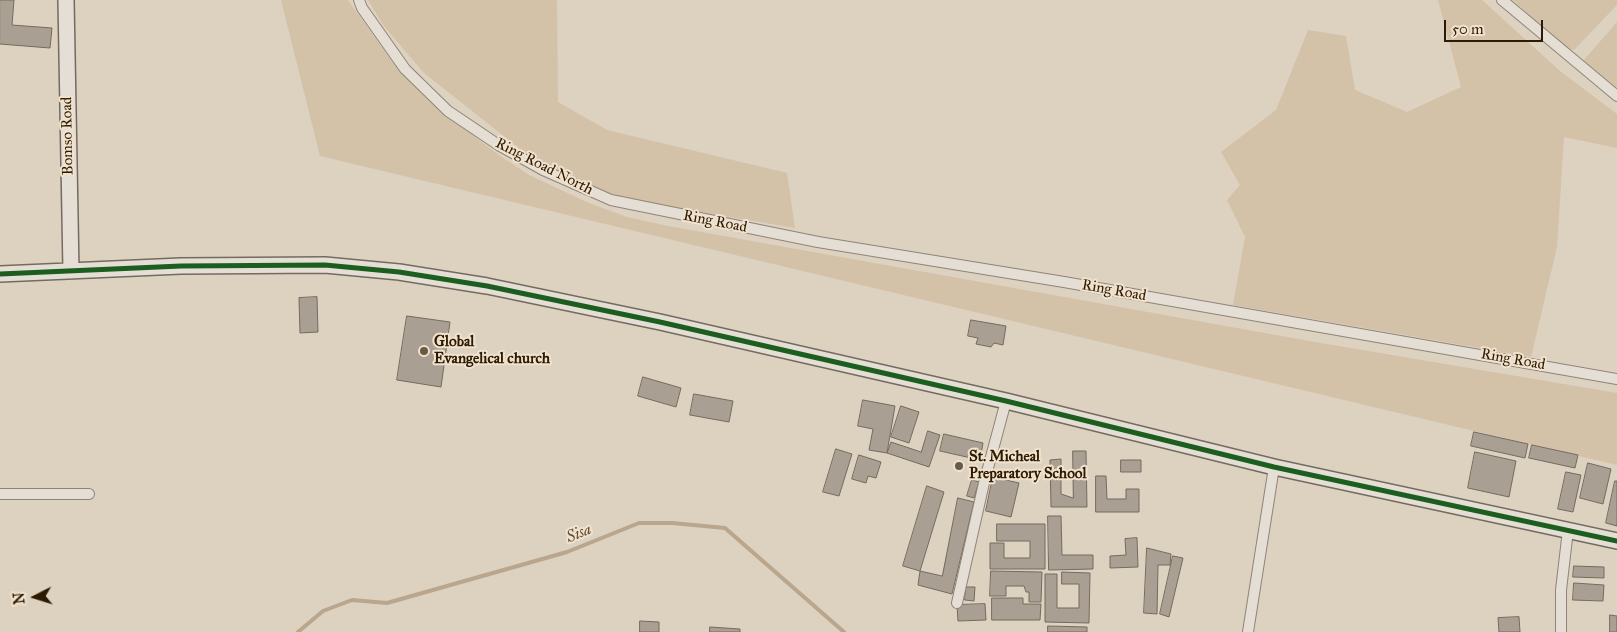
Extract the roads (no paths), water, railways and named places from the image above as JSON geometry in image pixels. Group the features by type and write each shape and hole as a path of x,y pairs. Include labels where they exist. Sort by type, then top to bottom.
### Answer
{"street":[{"name":"Ring Road North","path":"359,0 362,8 405,69 448,111 500,146 543,170 611,200"},
{"path":"1502,0 1617,96"},
{"name":"Bomso Road","path":"65,1 71,271"},
{"name":"Ring Road","path":"611,200 818,242 1064,282 1617,379"},
{"path":"0,274 181,266 325,265 399,272 487,286 660,322 1006,401 1274,467 1617,541"},
{"path":"957,602 984,483 1006,401"},
{"path":"1248,632 1274,467"},
{"path":"0,494 89,494"},
{"path":"1561,632 1561,590 1568,530"}],"waterway":[{"name":"Sisa","path":"298,632 323,611 352,600 387,603 567,552 639,523 672,523 725,528 844,632"}],"place":[{"name":"Global Evangelical church","path":"424,351"},
{"name":"St. Micheal Preparatory School","path":"959,466"}]}
